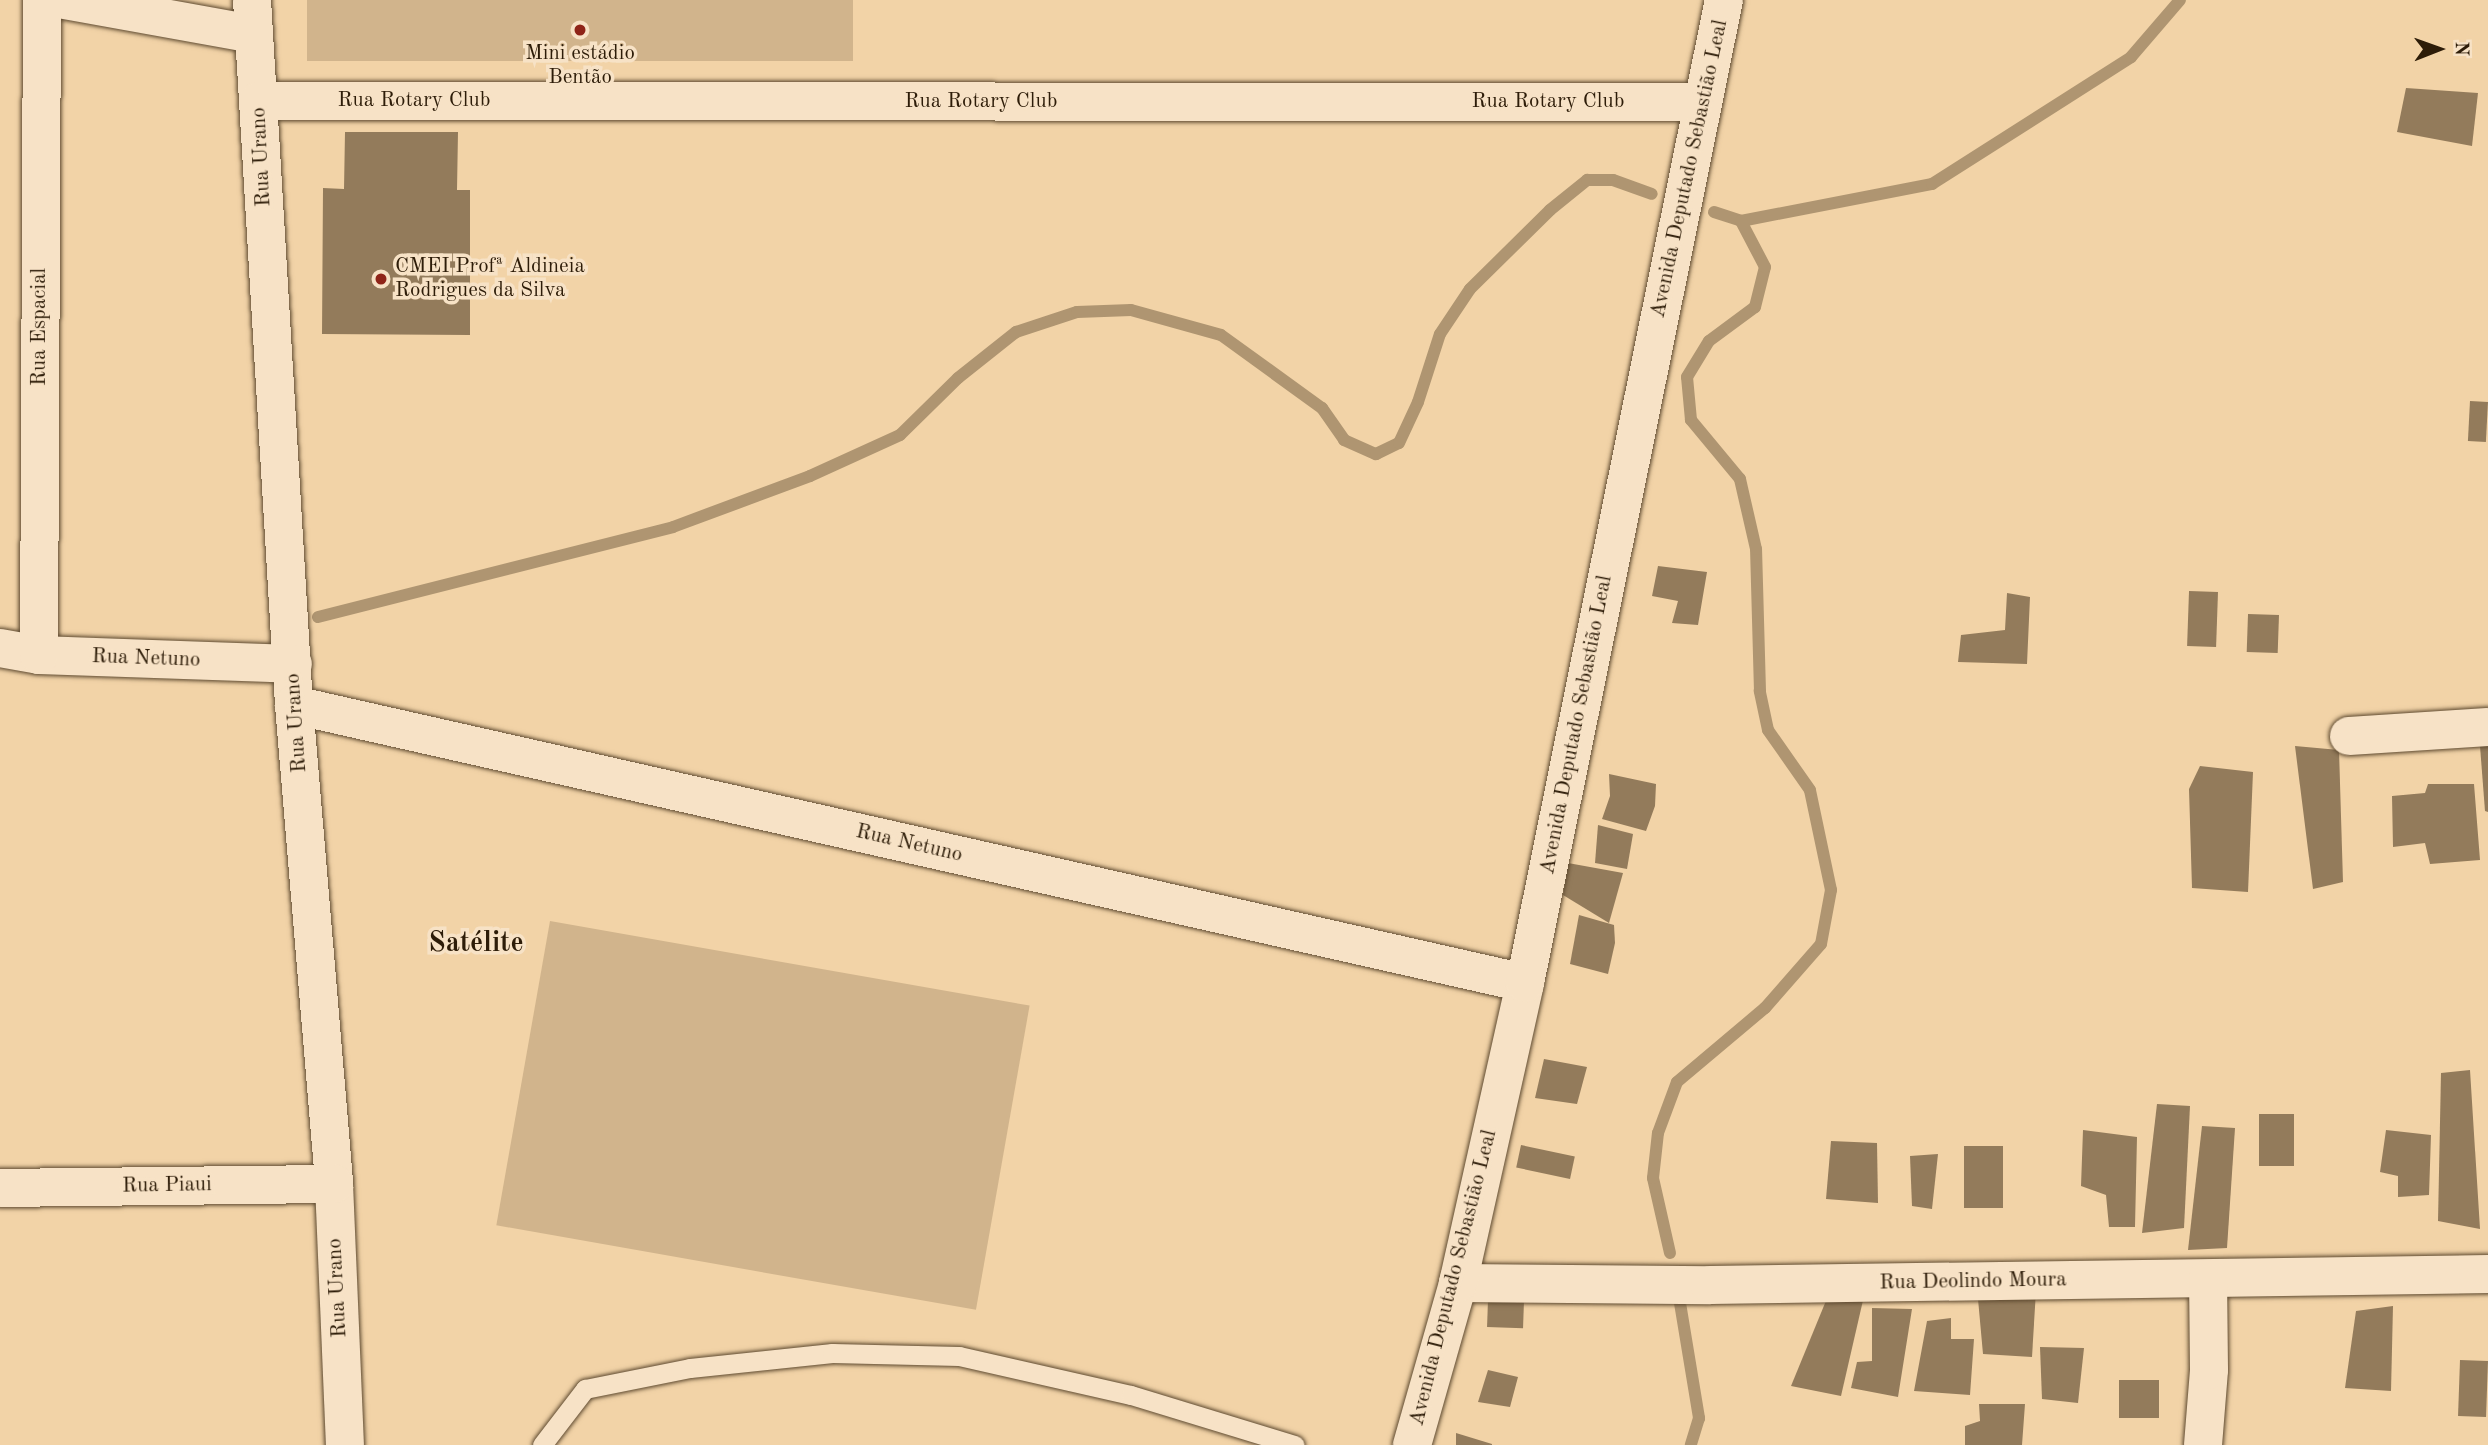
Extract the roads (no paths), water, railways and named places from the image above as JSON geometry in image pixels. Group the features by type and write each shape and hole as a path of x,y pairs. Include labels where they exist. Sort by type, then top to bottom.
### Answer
{"street":[{"name":"Rua Espacial","path":"39,655 42,0"},
{"path":"64,0 253,17"},
{"name":"Avenida Deputado Sebastião Leal","path":"1412,1445 1458,1283 1525,983 1724,0"},
{"name":"Rua Urano","path":"253,17 294,705 334,1184 345,1445"},
{"name":"Rua Rotary Club","path":"259,101 1703,102"},
{"name":"Rua Netuno","path":"0,648 39,655 293,664"},
{"name":"Rua Netuno","path":"294,705 1525,983"},
{"path":"2349,736 2488,727"},
{"name":"Rua Piaui","path":"0,1188 334,1184"},
{"name":"Rua Deolindo Moura","path":"1458,1283 1710,1285 2488,1274"},
{"path":"2203,1445 2209,1370 2208,1279"}],"lane":[{"path":"542,1445 585,1389 690,1368 832,1353 959,1356 1131,1395 1295,1445"}],"waterway":[{"path":"1714,212 1741,221 1932,184 2131,57 2180,0"},
{"path":"318,617 673,527 810,476 900,435 958,378 1016,332 1077,312 1131,310 1221,335 1322,408 1344,440 1376,454 1399,443 1418,402 1440,334 1470,289 1550,210 1587,180 1613,180 1652,194"},
{"path":"1670,1253 1653,1178 1658,1133 1677,1082 1765,1008 1821,944 1831,890 1810,790 1768,730 1760,691 1756,549 1740,479 1691,420 1687,377 1709,341 1755,307 1765,267 1741,221"},
{"path":"1680,1303 1699,1418 1691,1445"}],"place":[{"name":"Mini estádio Bentão","path":"580,30"},
{"name":"CMEI Profª Aldineia Rodrigues da Silva","path":"381,279"}],"district":[{"name":"Satélite","path":"476,944"}]}
